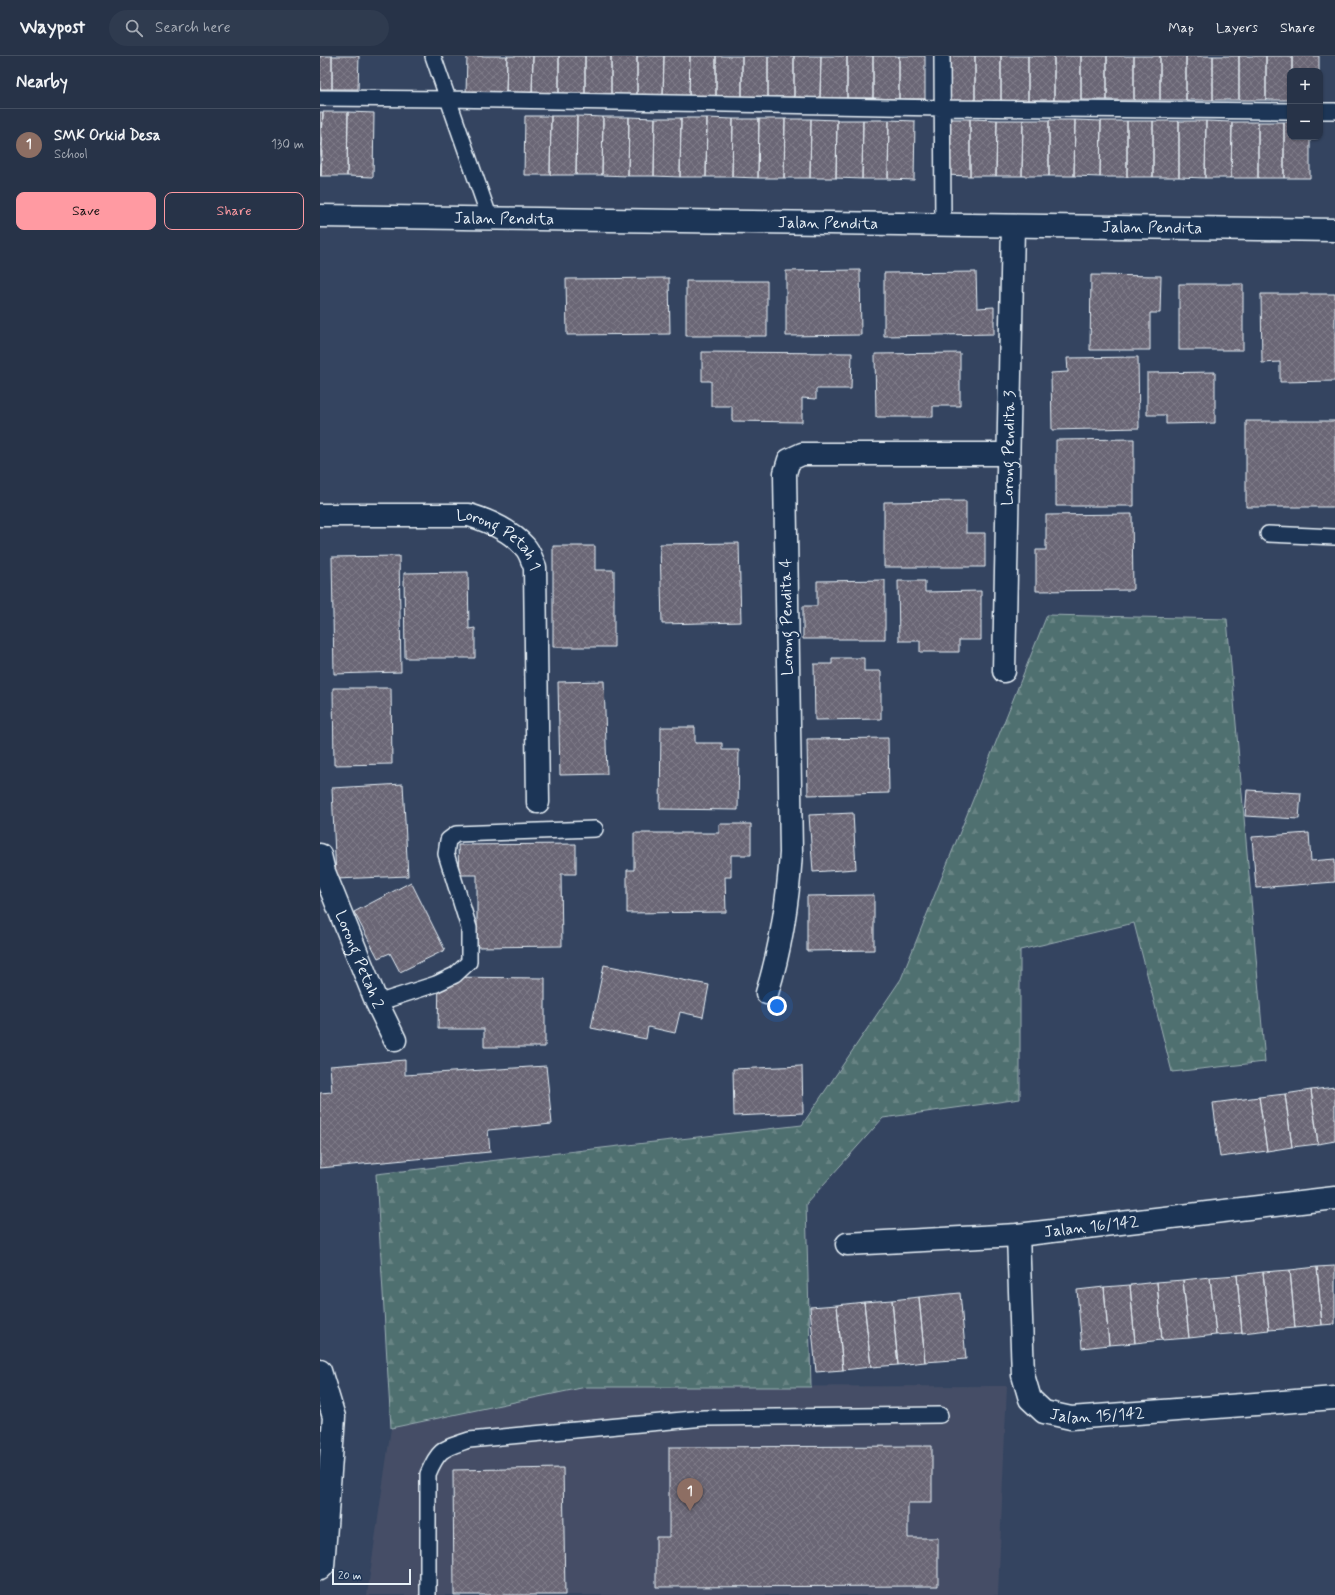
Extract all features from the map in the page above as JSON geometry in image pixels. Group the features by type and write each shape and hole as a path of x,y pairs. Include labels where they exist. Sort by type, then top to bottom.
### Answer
{"street":[{"name":"Jalan Pendita","path":"320,216 1335,230"},
{"name":"Lorong Pendita 3","path":"1004,671 1013,226"},
{"name":"Lorong Pendita 4","path":"767,993 775,967 788,888 791,853 785,473 789,460 802,454 1008,454"},
{"name":"Lorong Petah 1","path":"320,515 469,515 484,519 511,535 526,548 535,567 538,802"},
{"name":"Lorong Petah 2","path":"320,855 324,872 394,1040"},
{"name":"Jalan 16/142","path":"847,1244 1018,1235 1335,1198"},
{"name":"Jalan 15/142","path":"1018,1235 1023,1376 1030,1399 1044,1412 1071,1418 1335,1398"},
{"path":"320,1371 334,1417 323,1566 320,1568"}],"lane":[{"path":"433,56 490,219"},
{"path":"942,56 943,225"},
{"path":"320,98 942,108 1287,111"},
{"path":"1323,111 1335,112"},
{"path":"1268,534 1335,537"},
{"path":"378,1003 436,984 455,975 469,962 469,928 446,854 448,840 456,834 595,830"},
{"path":"428,1595 428,1474 434,1459 443,1449 469,1440 704,1418 940,1415"}],"shaded area":[{"path":"1007,1386 998,1595 367,1595 391,1428 586,1387"}],"green space":[{"path":"1047,615 1227,619 1265,1062 1172,1072 1134,923 1020,950 1020,1099 883,1118 806,1204 811,1387 586,1387 391,1428 376,1174 802,1125 901,979"}],"building":[{"path":"320,56 332,56 332,89 320,89"},
{"path":"332,56 359,56 358,89 332,89"},
{"path":"467,56 507,56 506,94 466,94"},
{"path":"507,56 533,56 532,95 506,94"},
{"path":"533,56 559,56 559,95 532,95"},
{"path":"559,56 585,56 585,95 559,95"},
{"path":"585,56 611,56 611,96 585,95"},
{"path":"611,56 637,56 637,96 611,96"},
{"path":"637,56 664,56 663,96 637,96"},
{"path":"664,56 690,56 689,96 663,96"},
{"path":"690,56 716,56 716,96 689,96"},
{"path":"716,56 742,56 742,97 716,96"},
{"path":"742,56 768,56 768,97 742,97"},
{"path":"768,56 794,56 794,97 768,97"},
{"path":"794,56 821,56 820,98 794,97"},
{"path":"821,56 847,56 847,98 820,98"},
{"path":"847,56 873,56 873,98 847,98"},
{"path":"873,56 899,56 899,99 873,98"},
{"path":"899,56 925,56 925,99 899,99"},
{"path":"949,56 975,56 975,101 949,101"},
{"path":"975,56 1001,56 1001,101 975,101"},
{"path":"1001,56 1028,56 1028,100 1001,101"},
{"path":"1028,56 1054,56 1054,100 1028,100"},
{"path":"1054,56 1081,56 1081,100 1054,100"},
{"path":"1081,56 1107,56 1107,100 1081,100"},
{"path":"1107,56 1134,56 1134,100 1107,100"},
{"path":"1134,56 1160,56 1160,100 1134,100"},
{"path":"1160,56 1186,56 1186,100 1160,100"},
{"path":"1186,56 1213,56 1213,100 1186,100"},
{"path":"1213,56 1239,56 1239,100 1213,100"},
{"path":"1239,56 1266,56 1266,100 1239,100"},
{"path":"1266,56 1292,56 1292,68 1287,68 1287,100 1266,100"},
{"path":"1292,56 1319,56 1319,68 1292,68"},
{"path":"320,112 323,112 321,176 320,176"},
{"path":"323,112 348,112 347,176 321,176"},
{"path":"348,112 374,113 373,177 347,176"},
{"path":"525,116 551,116 550,175 524,175"},
{"path":"551,116 577,116 576,175 550,175"},
{"path":"577,116 603,117 602,175 576,175"},
{"path":"603,117 629,117 628,176 602,175"},
{"path":"629,117 655,118 654,176 628,176"},
{"path":"655,118 681,118 680,177 654,176"},
{"path":"681,118 707,118 706,177 680,177"},
{"path":"707,118 733,119 732,177 706,177"},
{"path":"733,119 759,119 758,178 732,177"},
{"path":"759,119 785,119 784,178 758,178"},
{"path":"785,119 811,119 810,178 784,178"},
{"path":"811,119 837,120 836,178 810,178"},
{"path":"944,119 970,119 970,176 944,175"},
{"path":"970,119 997,120 996,176 970,176"},
{"path":"837,120 863,120 862,179 836,178"},
{"path":"863,120 889,120 888,179 862,179"},
{"path":"889,120 915,121 914,180 888,179"},
{"path":"997,120 1023,120 1022,176 996,176"},
{"path":"1023,120 1049,120 1049,176 1022,176"},
{"path":"1049,120 1075,120 1074,176 1049,176"},
{"path":"1075,120 1101,121 1100,177 1074,176"},
{"path":"1101,121 1127,121 1127,177 1100,177"},
{"path":"1127,121 1153,121 1153,177 1127,177"},
{"path":"1153,121 1179,121 1179,177 1153,177"},
{"path":"1179,121 1206,121 1205,178 1179,177"},
{"path":"1206,121 1232,122 1231,178 1205,178"},
{"path":"1232,122 1258,122 1258,178 1231,178"},
{"path":"1258,122 1284,122 1284,178 1258,178"},
{"path":"1284,122 1287,122 1287,140 1310,140 1310,178 1284,178"},
{"path":"860,270 861,335 786,336 786,271"},
{"path":"976,272 977,308 994,307 994,334 884,336 884,273"},
{"path":"1091,275 1161,276 1160,313 1150,313 1150,350 1090,350"},
{"path":"669,278 670,334 567,335 566,279"},
{"path":"686,281 767,281 767,336 686,336"},
{"path":"1179,284 1243,284 1243,350 1179,350"},
{"path":"1261,294 1335,294 1335,381 1280,382 1280,362 1262,363"},
{"path":"702,352 852,353 851,389 816,389 816,399 802,398 802,422 732,421 732,406 711,406 711,381 702,381"},
{"path":"960,353 960,406 933,406 933,417 876,417 875,354"},
{"path":"1138,357 1139,428 1052,430 1051,373 1068,372 1067,358"},
{"path":"1215,372 1215,423 1166,424 1166,415 1147,415 1147,373"},
{"path":"1246,421 1335,421 1335,507 1246,507"},
{"path":"1134,439 1134,506 1056,506 1056,440"},
{"path":"966,501 966,533 985,533 985,567 884,567 884,502"},
{"path":"1132,514 1133,590 1036,591 1036,550 1046,550 1046,515"},
{"path":"739,543 741,622 662,624 660,544"},
{"path":"553,546 595,546 595,570 614,570 614,647 553,647"},
{"path":"399,556 401,672 334,674 332,557"},
{"path":"468,572 469,629 475,628 475,658 405,658 404,573"},
{"path":"885,580 885,639 803,639 803,606 817,606 817,581"},
{"path":"898,581 925,581 925,592 981,591 981,640 959,640 959,652 920,652 920,641 899,641"},
{"path":"832,658 864,658 864,671 881,671 881,719 815,720 814,664 832,664"},
{"path":"604,681 607,774 560,775 558,682"},
{"path":"333,688 391,688 392,764 334,765"},
{"path":"661,727 695,727 695,743 722,743 722,750 739,750 738,810 660,809"},
{"path":"888,738 889,793 808,795 807,739"},
{"path":"403,784 408,876 336,879 332,788"},
{"path":"1247,790 1301,793 1299,819 1245,816"},
{"path":"853,813 856,869 813,872 809,815"},
{"path":"719,824 751,824 751,855 731,855 731,877 725,877 726,912 627,913 627,870 634,870 634,833 719,833"},
{"path":"1309,833 1311,861 1335,859 1335,882 1256,888 1252,837"},
{"path":"576,844 576,874 561,874 562,946 477,947 477,875 459,875 458,845"},
{"path":"411,882 445,950 400,972 390,953 378,958 354,912"},
{"path":"874,895 874,950 807,951 807,896"},
{"path":"604,965 709,985 703,1017 680,1012 675,1033 648,1027 646,1039 591,1028"},
{"path":"439,977 545,978 545,1047 484,1047 484,1029 438,1029"},
{"path":"405,1060 405,1075 546,1066 552,1124 488,1130 490,1152 320,1168 320,1093 332,1092 330,1066"},
{"path":"802,1066 803,1113 734,1116 733,1069"},
{"path":"1335,1087 1335,1141 1318,1144 1311,1090"},
{"path":"1311,1090 1318,1144 1292,1147 1285,1094"},
{"path":"1285,1094 1292,1147 1267,1151 1259,1097"},
{"path":"1259,1097 1267,1151 1220,1157 1213,1103"},
{"path":"1335,1266 1335,1324 1322,1325 1317,1267"},
{"path":"1317,1267 1322,1325 1295,1328 1290,1270"},
{"path":"1290,1270 1295,1328 1269,1330 1263,1272"},
{"path":"1263,1272 1269,1330 1242,1333 1237,1275"},
{"path":"1237,1275 1242,1333 1216,1335 1210,1277"},
{"path":"1210,1277 1216,1335 1189,1338 1183,1280"},
{"path":"1183,1280 1189,1338 1162,1340 1157,1282"},
{"path":"1157,1282 1162,1340 1135,1343 1130,1285"},
{"path":"1130,1285 1135,1343 1109,1345 1104,1287"},
{"path":"1104,1287 1109,1345 1082,1348 1077,1290"},
{"path":"960,1293 966,1359 925,1362 919,1297"},
{"path":"919,1297 925,1362 898,1365 892,1300"},
{"path":"892,1300 898,1365 871,1367 864,1302"},
{"path":"864,1302 871,1367 843,1370 837,1305"},
{"path":"837,1305 843,1370 816,1372 810,1307"},
{"path":"932,1446 932,1503 908,1503 908,1538 938,1538 938,1586 656,1587 656,1537 669,1537 669,1447"},
{"path":"563,1468 565,1595 454,1595 453,1470"}],"place":[{"name":"SMK Orkid Desa","path":"690,1511"}]}
